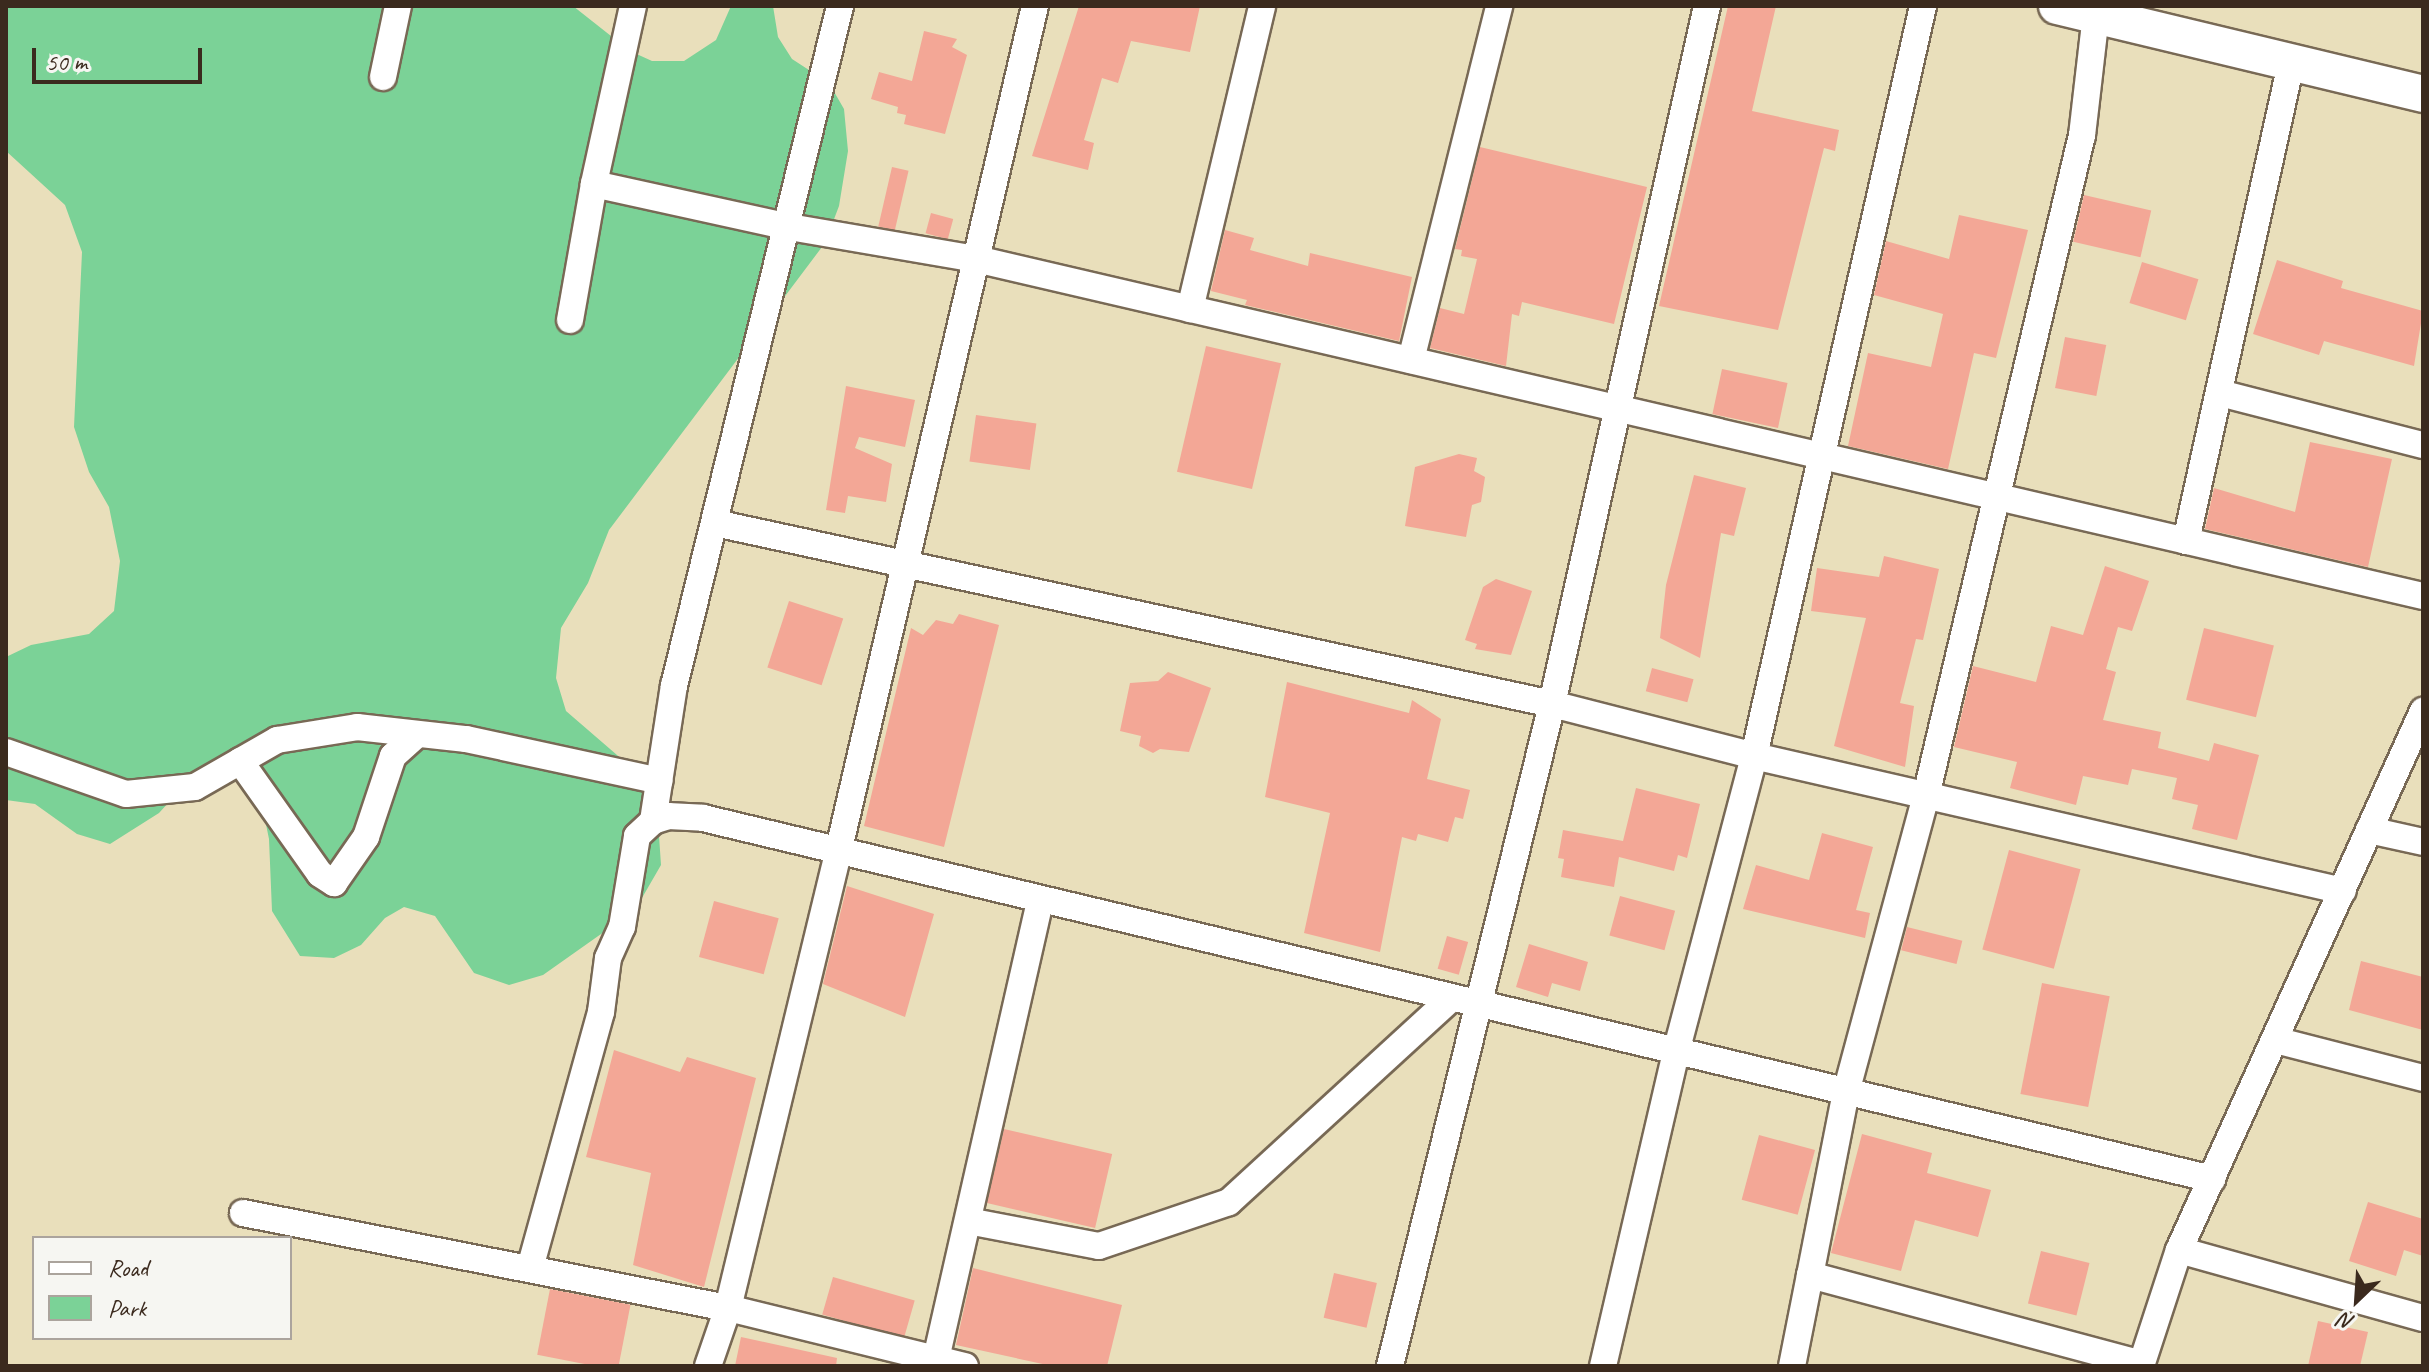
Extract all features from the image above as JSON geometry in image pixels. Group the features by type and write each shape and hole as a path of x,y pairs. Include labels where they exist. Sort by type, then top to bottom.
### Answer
{"street":[{"path":"383,77 398,6"},
{"path":"570,320 594,184 633,6"},
{"path":"530,1268 601,1012 608,958 622,927 637,836 653,821 674,686 789,227 840,6"},
{"path":"708,1366 728,1308 838,853 1035,6"},
{"path":"1190,309 1262,6"},
{"path":"1411,360 1499,6"},
{"path":"1390,1366 1621,409 1707,6"},
{"path":"1603,1366 1676,1052 1754,756 1923,6"},
{"path":"2057,6 2096,10 2423,94"},
{"path":"1792,1366 1846,1092 1926,796 2082,135 2096,10"},
{"path":"2186,541 2291,62"},
{"path":"594,184 789,227 976,259 2423,596"},
{"path":"2220,393 2423,445"},
{"path":"715,523 1552,704 1754,756 2343,891"},
{"path":"1810,1275 2141,1365 2179,1250 2423,711"},
{"path":"6,752 126,794 195,787 277,740 357,727 466,739 660,781"},
{"path":"240,761 320,874 334,883 366,837 393,756 416,735"},
{"path":"653,821 703,818 838,853 2212,1179"},
{"path":"2369,830 2423,842"},
{"path":"936,1359 1040,900"},
{"path":"968,1221 1099,1246 1229,1202 1452,998"},
{"path":"2275,1040 2423,1078"},
{"path":"243,1213 728,1308 965,1366"},
{"path":"2179,1250 2423,1318"}],"green space":[{"path":"6,6 573,6 630,51 652,61 684,61 716,40 731,6 773,6 778,37 792,59 829,83 844,109 848,151 839,206 825,243 609,530 588,583 561,628 556,678 566,711 639,774 658,821 661,865 635,910 543,975 509,985 474,973 435,916 404,907 385,918 361,945 334,958 300,956 272,911 269,839 260,795 243,778 221,773 190,779 159,813 110,844 77,834 35,804 6,800 6,657 31,645 89,634 114,611 120,561 109,507 89,472 74,427 82,252 65,205 6,151"}],"building":[{"path":"1079,6 1200,6 1190,52 1131,41 1118,83 1102,78 1084,140 1094,143 1088,170 1032,156"},
{"path":"1728,6 1776,6 1752,111 1839,130 1835,151 1824,148 1778,330 1659,306"},
{"path":"924,31 957,39 952,47 967,55 945,134 904,124 906,115 897,113 898,107 871,99 879,72 912,81"},
{"path":"1480,147 1647,187 1614,324 1522,302 1519,316 1512,314 1506,366 1430,348 1440,308 1464,314 1477,259 1461,256 1462,250 1455,249"},
{"path":"892,167 909,171 895,230 878,226"},
{"path":"2084,195 2151,211 2140,257 2073,242"},
{"path":"931,213 953,219 948,239 926,233"},
{"path":"1959,215 2028,230 1996,358 1974,353 1948,469 1848,446 1868,353 1931,367 1943,314 1874,295 1886,241 1949,259"},
{"path":"1225,230 1254,238 1250,250 1308,266 1310,253 1412,277 1399,341 1245,305 1247,300 1211,291"},
{"path":"2277,260 2343,281 2341,288 2423,311 2414,366 2324,341 2319,355 2253,334"},
{"path":"2142,262 2198,279 2186,320 2129,303"},
{"path":"2065,337 2106,345 2096,396 2055,388"},
{"path":"1206,346 1281,363 1252,489 1177,472"},
{"path":"1722,369 1788,383 1778,428 1712,414"},
{"path":"846,386 915,400 905,447 859,437 855,448 892,464 886,502 848,496 845,513 826,510"},
{"path":"976,415 1036,423 1030,470 969,462"},
{"path":"2310,442 2392,459 2368,567 2205,529 2214,488 2295,512"},
{"path":"1459,454 1477,458 1474,471 1485,477 1481,502 1472,505 1466,537 1405,526 1415,467"},
{"path":"1694,475 1746,488 1734,536 1721,533 1700,658 1660,638 1666,585"},
{"path":"1884,556 1939,569 1923,640 1916,639 1900,703 1914,706 1905,767 1834,746 1866,618 1811,611 1817,568 1879,577"},
{"path":"2105,566 2149,581 2132,631 2118,627 2106,669 2116,672 2103,720 2161,732 2158,748 2209,761 2214,743 2259,755 2237,840 2192,829 2198,805 2172,799 2177,778 2132,769 2128,785 2083,776 2076,805 2010,788 2017,762 1954,747 1973,666 2036,682 2051,626 2083,635"},
{"path":"1496,579 1532,591 1511,655 1475,649 1477,644 1465,640 1483,587"},
{"path":"789,601 843,619 822,685 767,668"},
{"path":"959,614 999,625 944,847 864,826 911,628 923,635 936,620 953,624"},
{"path":"2204,628 2274,645 2256,717 2186,700"},
{"path":"1652,668 1694,679 1687,702 1646,691"},
{"path":"1168,672 1211,688 1189,752 1160,749 1153,753 1139,746 1141,736 1120,731 1130,683 1158,681"},
{"path":"1287,682 1409,713 1412,700 1441,719 1427,779 1470,790 1463,819 1455,817 1448,842 1418,834 1416,841 1402,837 1380,952 1304,933 1330,813 1265,797"},
{"path":"1636,788 1700,804 1687,858 1678,855 1674,871 1619,857 1614,887 1561,877 1564,859 1558,858 1563,830 1623,841"},
{"path":"1822,833 1873,847 1856,910 1870,913 1865,938 1743,909 1756,865 1809,880"},
{"path":"2009,850 2080,869 2054,969 1982,949"},
{"path":"847,886 934,914 905,1017 823,984"},
{"path":"1620,896 1675,911 1664,950 1609,936"},
{"path":"714,901 779,918 764,974 699,957"},
{"path":"1907,927 1962,941 1957,964 1901,950"},
{"path":"1447,936 1468,942 1459,975 1438,969"},
{"path":"1529,944 1588,962 1580,991 1552,983 1548,997 1516,987"},
{"path":"2361,961 2423,977 2423,1030 2349,1010"},
{"path":"2042,983 2110,996 2088,1107 2020,1094"},
{"path":"614,1050 680,1072 687,1057 756,1078 704,1287 633,1265 651,1173 586,1157"},
{"path":"1004,1129 1112,1154 1095,1228 987,1203"},
{"path":"1862,1134 1932,1153 1927,1173 1991,1190 1978,1237 1915,1220 1901,1271 1831,1253"},
{"path":"1759,1135 1815,1150 1798,1215 1742,1200"},
{"path":"2368,1202 2423,1219 2423,1256 2404,1250 2396,1276 2349,1261"},
{"path":"2041,1251 2090,1263 2076,1315 2028,1303"},
{"path":"973,1268 1122,1305 1107,1366 1052,1366 956,1345"},
{"path":"1334,1273 1377,1283 1367,1328 1324,1318"},
{"path":"833,1277 915,1300 904,1338 822,1314"},
{"path":"550,1289 630,1305 619,1366 595,1366 537,1355"},
{"path":"2318,1321 2368,1332 2360,1366 2308,1366"},
{"path":"741,1337 837,1358 836,1366 735,1366"}]}
